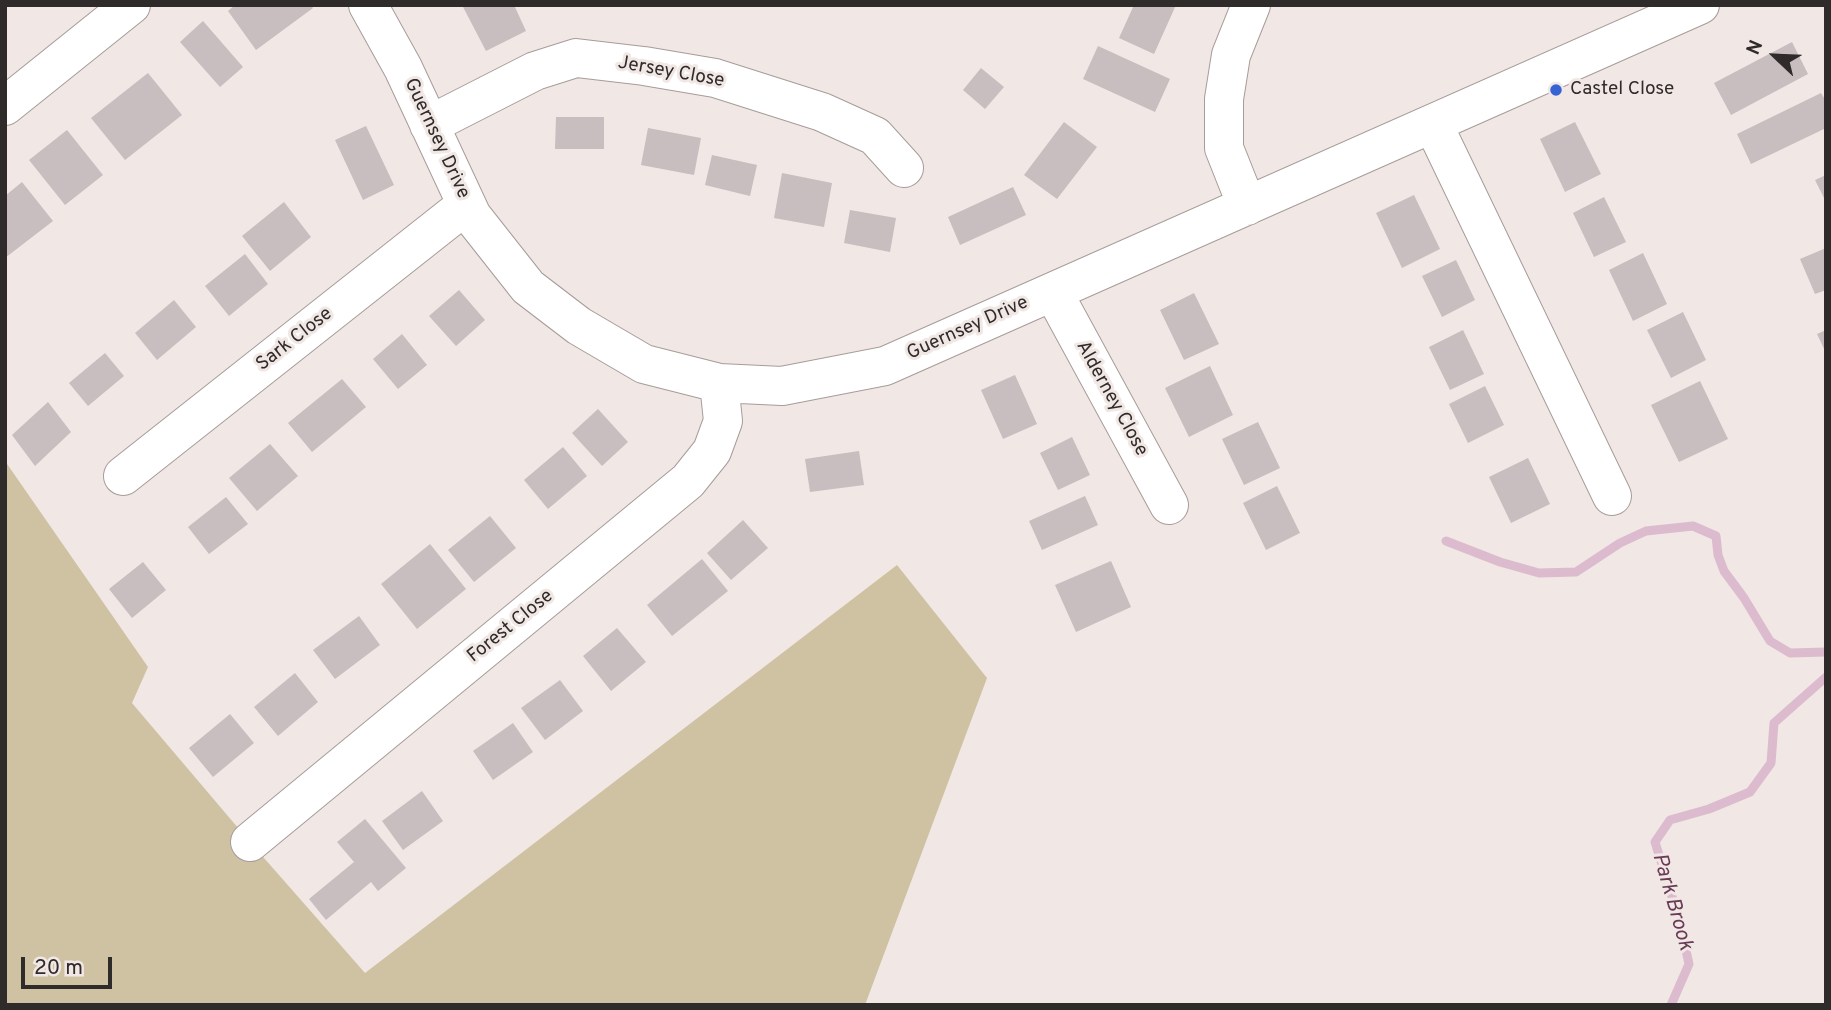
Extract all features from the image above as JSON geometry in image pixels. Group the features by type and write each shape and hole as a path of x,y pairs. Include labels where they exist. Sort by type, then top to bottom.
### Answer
{"street":[{"path":"5,106 131,5"},
{"name":"Guernsey Drive","path":"368,5 403,68 472,216 528,287 579,326 644,364 719,383 782,386 885,366 1700,5"},
{"path":"1247,206 1224,148 1224,99 1231,55 1251,5"},
{"name":"Jersey Close","path":"429,125 535,71 576,58 715,78 822,112 875,136 904,168"},
{"path":"1433,124 1612,496"},
{"name":"Sark Close","path":"123,476 466,205"},
{"name":"Alderney Close","path":"1052,292 1169,505"},
{"name":"Forest Close","path":"250,842 688,481 712,451 723,421 719,383"}],"shaded area":[{"path":"5,461 148,667 132,703 365,973 897,565 987,678 865,1005 5,1005"}],"building":[{"path":"235,5 311,5 313,8 256,50 228,11"},
{"path":"462,5 514,5 526,31 486,51"},
{"path":"1134,5 1176,5 1154,54 1119,38"},
{"path":"203,21 243,67 220,87 180,42"},
{"path":"1792,42 1808,74 1731,115 1714,83"},
{"path":"1098,46 1170,79 1155,112 1083,79"},
{"path":"981,68 1004,87 985,109 963,90"},
{"path":"148,73 182,115 125,160 91,118"},
{"path":"1821,93 1826,101 1826,128 1751,164 1737,134"},
{"path":"556,117 604,117 604,149 555,149"},
{"path":"1064,122 1097,147 1057,199 1024,175"},
{"path":"1575,122 1601,174 1565,192 1540,139"},
{"path":"366,126 394,185 363,200 335,140"},
{"path":"648,128 701,138 694,175 641,165"},
{"path":"67,130 103,175 65,205 29,160"},
{"path":"712,155 757,165 750,196 705,185"},
{"path":"782,173 832,183 824,227 774,218"},
{"path":"1826,175 1826,202 1815,180"},
{"path":"22,182 53,221 5,258 5,196"},
{"path":"1013,187 1026,215 960,245 948,217"},
{"path":"1414,195 1440,249 1402,268 1376,213"},
{"path":"1604,197 1626,242 1594,257 1573,213"},
{"path":"284,202 311,237 270,271 242,236"},
{"path":"850,210 896,218 890,252 844,243"},
{"path":"1826,248 1826,290 1815,294 1800,259"},
{"path":"1643,253 1667,304 1633,321 1609,270"},
{"path":"245,254 268,284 229,316 205,286"},
{"path":"1456,260 1475,300 1442,317 1422,276"},
{"path":"459,290 485,320 456,346 429,316"},
{"path":"1194,293 1219,344 1184,360 1160,310"},
{"path":"174,300 196,327 157,360 135,333"},
{"path":"1683,312 1706,360 1671,378 1647,330"},
{"path":"1463,330 1484,374 1450,390 1429,347"},
{"path":"1826,330 1826,353 1817,334"},
{"path":"402,334 427,365 398,389 373,359"},
{"path":"105,353 124,376 88,406 69,383"},
{"path":"1210,366 1233,415 1189,437 1165,388"},
{"path":"1015,375 1037,424 1003,439 981,390"},
{"path":"342,379 366,407 312,452 288,423"},
{"path":"1700,381 1728,439 1679,462 1651,405"},
{"path":"1485,386 1504,425 1468,443 1449,404"},
{"path":"48,402 71,432 35,466 12,435"},
{"path":"598,409 628,442 602,466 572,433"},
{"path":"1258,422 1280,468 1244,485 1222,439"},
{"path":"1072,437 1090,475 1058,490 1040,453"},
{"path":"270,444 298,476 257,511 229,478"},
{"path":"563,447 587,476 548,509 524,480"},
{"path":"859,451 864,485 810,492 805,459"},
{"path":"1528,458 1550,504 1511,523 1489,477"},
{"path":"1277,486 1300,533 1266,550 1243,503"},
{"path":"1085,496 1098,525 1042,550 1029,521"},
{"path":"226,497 248,524 209,554 188,527"},
{"path":"490,516 516,548 474,582 448,550"},
{"path":"743,520 768,548 731,580 707,553"},
{"path":"430,544 466,589 417,629 381,584"},
{"path":"702,559 728,591 672,636 647,605"},
{"path":"1111,561 1131,607 1076,632 1055,585"},
{"path":"143,562 166,590 132,618 109,589"},
{"path":"359,616 380,645 335,679 313,650"},
{"path":"617,628 646,662 611,691 583,656"},
{"path":"295,673 318,702 278,736 254,707"},
{"path":"560,680 583,711 545,740 521,708"},
{"path":"230,714 254,743 213,777 189,748"},
{"path":"513,723 533,752 493,780 473,751"},
{"path":"422,791 443,821 403,850 382,821"},
{"path":"365,819 406,868 378,891 371,882 326,920 309,899 354,862 337,842"}],"waterway":[{"path":"1446,541 1500,562 1539,573 1576,572 1620,543 1646,531 1693,526 1716,536 1718,555 1724,571 1770,641 1790,653 1826,652"},
{"name":"Park Brook","path":"1671,1005 1689,964 1679,919 1655,842 1670,820 1709,809 1750,792 1771,763 1774,723 1826,677"}],"place":[{"name":"Castel Close","path":"1556,90"}]}
